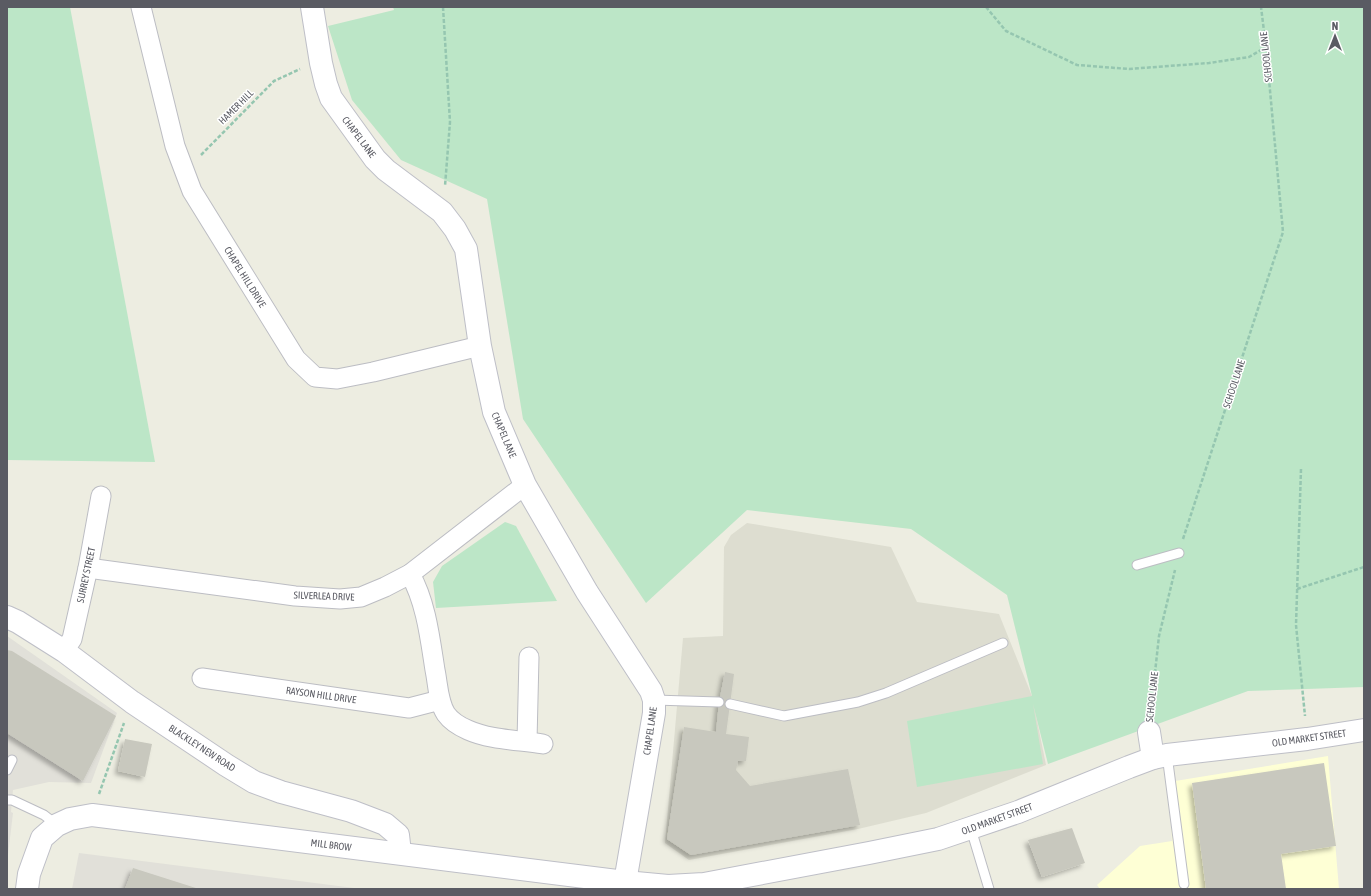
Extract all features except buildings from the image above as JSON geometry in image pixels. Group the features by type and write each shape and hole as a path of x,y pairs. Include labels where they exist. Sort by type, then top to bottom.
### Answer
{"street":[{"name":"CHAPEL HILL DRIVE","path":"141,7 175,146 192,190 296,359 315,377 337,378 373,372 480,346"},
{"name":"CHAPEL LANE","path":"312,7 321,63 331,98 367,149 386,170 442,212 455,229 466,248 480,346 494,412 525,485 587,592 651,691 654,700 654,713 626,882"},
{"name":"SILVERLEA DRIVE","path":"88,568 294,596 340,599 361,597 410,574 525,485"},
{"name":"SURREY STREET","path":"64,651 72,639 88,568 101,496"},
{"path":"410,574 418,588 430,636 440,700 446,714 458,724 468,730 487,735 535,742 529,657"},
{"name":"BLACKLEY NEW ROAD","path":"7,617 18,622 64,651 132,702 254,782 281,792 351,810 385,824 398,835 400,853"},
{"name":"RAYSON HILL DRIVE","path":"202,678 409,708 440,700"},
{"name":"OLD MARKET STREET","path":"626,882 668,886 704,884 938,839 1018,812 1129,766 1160,757 1307,739 1364,730"},
{"name":"SCHOOL LANE","path":"1149,732 1160,757"},
{"name":"MILL BROW","path":"50,831 70,819 92,815 626,882"},
{"path":"27,889 29,874 50,831"}],"lane":[{"path":"1137,565 1179,553"},
{"path":"730,704 784,716 858,702 886,693 1003,643"},
{"path":"654,700 719,702"},
{"path":"1160,757 1184,884"},
{"path":"7,770 12,760"},
{"path":"7,800 12,800 44,815 50,831"},
{"path":"971,829 989,889"}],"path":[{"path":"442,212 450,122 443,7"},
{"path":"986,7 1006,31 1077,65 1129,69 1209,63 1249,57 1266,47"},
{"name":"SCHOOL LANE","path":"1149,732 1159,636 1179,553 1283,232 1261,7"},
{"name":"HAMER HILL","path":"192,190 201,154 274,81 297,70 321,63"},
{"path":"1301,469 1296,625 1307,739"},
{"path":"1297,589 1364,567"},
{"path":"92,815 132,702"}],"shaded area":[{"path":"7,7 70,7 155,462 7,460"},
{"path":"393,7 1364,7 1364,687 1248,691 1048,764 1033,704 1043,764 917,787 907,721 1032,696 1007,595 911,529 747,510 646,603 523,419 487,199 401,160 352,100 328,26 394,10"},
{"path":"505,522 516,526 557,601 436,608 433,582 442,566"},
{"path":"747,523 891,547 917,602 999,614 1032,696 1046,765 926,813 858,829 689,860 665,843 683,638 723,636 724,547 731,535"},
{"path":"7,636 117,713 91,783 49,782 13,790 11,812 13,813 7,863"},
{"path":"1328,756 1339,889 1100,889 1097,885 1140,846 1172,841 1169,782"},
{"path":"79,853 362,889 72,889"}]}
